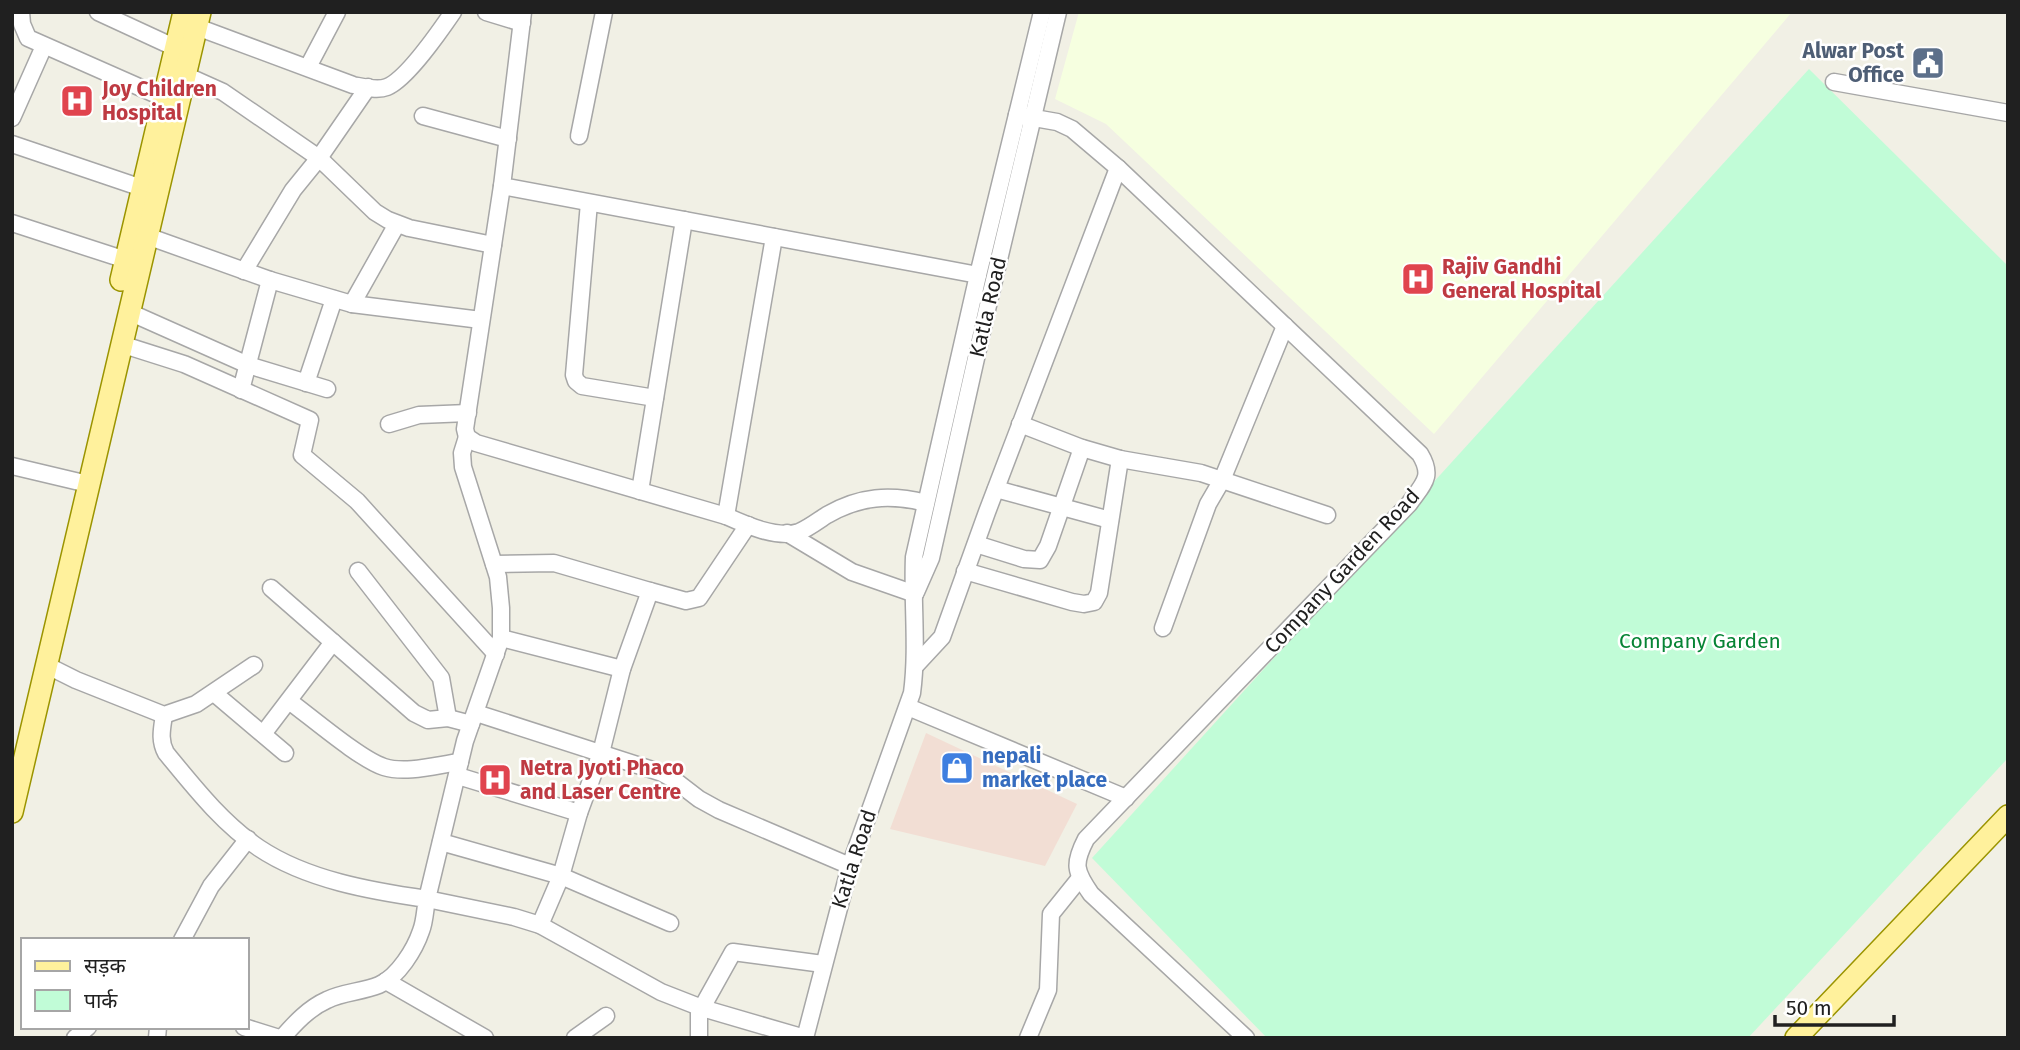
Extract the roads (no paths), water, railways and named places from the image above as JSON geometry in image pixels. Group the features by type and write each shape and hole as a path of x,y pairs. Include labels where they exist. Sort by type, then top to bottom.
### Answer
{"main road":[{"path":"12,812 46,665 142,188 176,48 194,17"},
{"path":"12,749 129,313 185,75 194,17"},
{"path":"1796,1038 2008,816"}],"street":[{"path":"21,12 27,38 164,98"},
{"path":"98,12 176,48"},
{"path":"308,67 337,12"},
{"path":"194,17 308,67 368,88 387,87 401,76 427,48 453,12"},
{"path":"248,1028 280,1038 325,1000 377,986 386,981 404,961 423,928 427,899 459,769 499,646 501,608 494,564 463,467 462,453 467,437 468,413 502,186 523,18 486,12"},
{"path":"579,136 604,12"},
{"name":"Katla Road","path":"1024,116 1042,12"},
{"name":"Katla Road","path":"805,1038 850,866 908,707 916,665 914,557 1024,116 1058,12"},
{"path":"12,118 44,46"},
{"path":"185,75 223,92 319,158 375,212 397,224 493,245"},
{"path":"1834,82 2008,113"},
{"path":"244,271 293,190 368,88"},
{"path":"423,116 508,139"},
{"name":"Company Garden Road","path":"1024,116 1057,122 1072,128 1118,168 1420,454 1428,466 1427,479 1409,504 1086,839 1076,865 1080,878"},
{"path":"12,144 142,188"},
{"path":"916,665 942,637 1118,168"},
{"path":"502,186 774,237 986,266"},
{"path":"589,203 574,375 576,381 582,386 655,398"},
{"path":"640,491 684,220"},
{"path":"12,223 126,260"},
{"path":"352,304 397,224"},
{"path":"147,236 270,280 352,304 481,320"},
{"path":"726,516 774,237"},
{"name":"Katla Road","path":"913,596 931,558 949,481 986,266"},
{"path":"241,390 270,280"},
{"path":"306,383 334,299"},
{"path":"129,313 248,365 327,389"},
{"path":"1163,628 1208,504 1222,480 1285,326"},
{"path":"121,344 184,364 310,419 302,454 357,501 499,646 622,669"},
{"path":"389,424 419,415 468,413"},
{"path":"1020,424 1082,448 1120,459 1201,473 1327,515"},
{"path":"467,437 476,443 726,516 748,525 787,533 800,532 844,505 861,499 891,497 926,502"},
{"path":"975,544 1024,559 1040,560 1045,555 1082,448"},
{"path":"965,571 1072,602 1094,602 1099,593 1120,459"},
{"path":"12,466 82,482"},
{"path":"932,477 949,481"},
{"path":"996,489 1110,520"},
{"path":"494,564 554,564 686,601 699,598 748,525"},
{"path":"787,533 852,572 913,596"},
{"path":"358,571 441,678 448,718"},
{"path":"271,588 414,713 428,720 474,718 662,773 719,810 850,866"},
{"path":"540,925 561,876 579,813 601,753 622,669 650,591"},
{"path":"263,734 332,642"},
{"path":"46,665 76,680 164,715 183,710 214,693 254,665"},
{"path":"214,693 285,752"},
{"path":"289,701 383,767 459,769 579,813"},
{"path":"908,707 1126,797"},
{"path":"164,715 161,744 166,753 208,802 248,839 272,856 316,874 376,891 514,917 540,925 661,992 702,1008 805,1038"},
{"path":"183,938 211,886 248,839"},
{"path":"441,842 561,876 670,923"},
{"path":"1028,1038 1048,990 1051,914 1080,878 1091,894 1246,1038"},
{"path":"699,1038 699,1013 733,952 823,964"},
{"path":"386,981 485,1038"},
{"path":"575,1038 606,1016"}],"place":[{"name":"Alwar Post Office","path":"1928,63"},
{"name":"Joy Children Hospital","path":"77,101"},
{"name":"Rajiv Gandhi General Hospital","path":"1418,279"},
{"name":"nepali market place","path":"957,768"},
{"name":"Netra Jyoti Phaco and Laser Centre","path":"495,780"}],"park label":[{"name":"Company Garden","path":"1700,641"}]}
